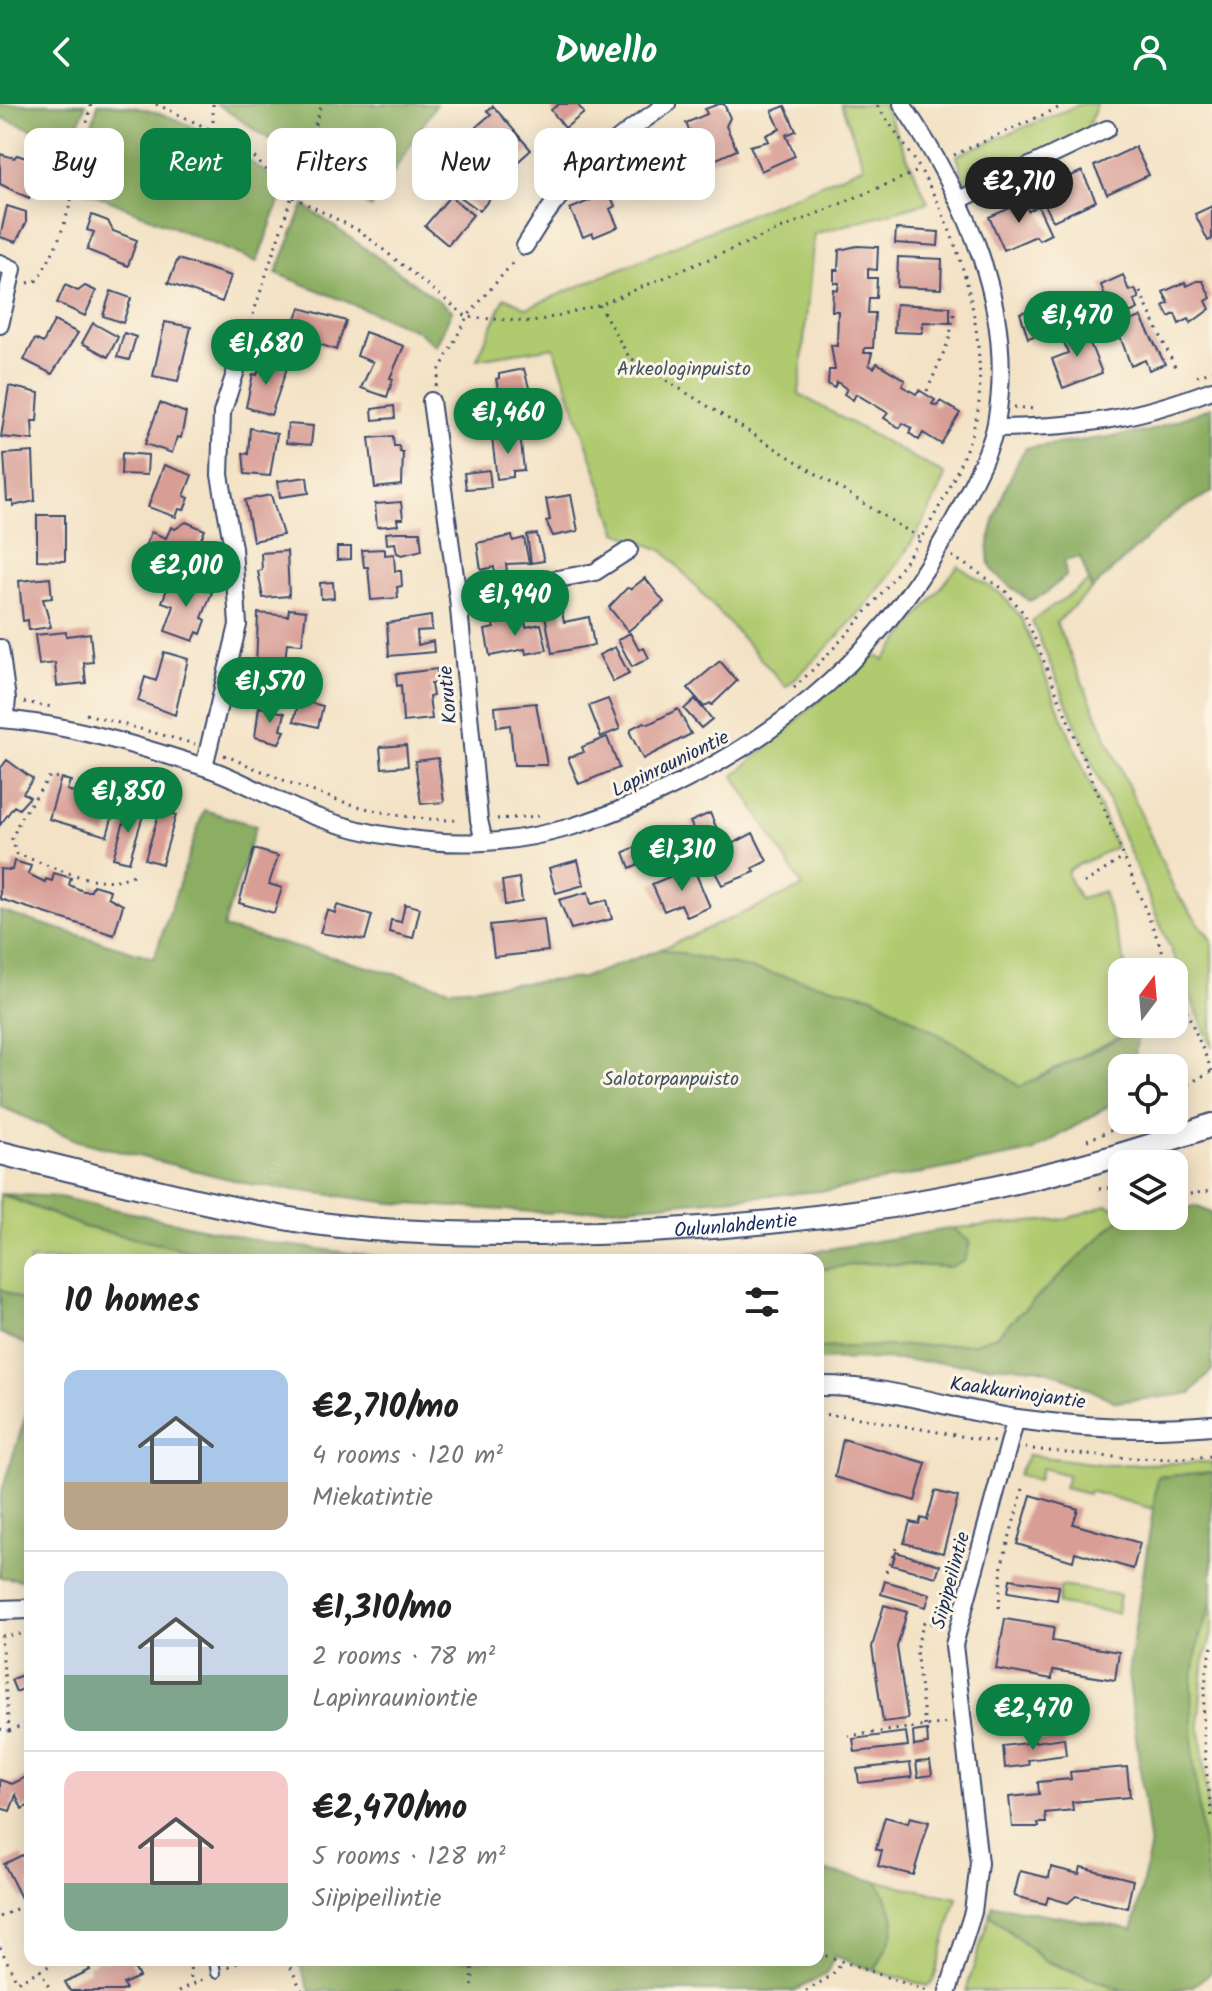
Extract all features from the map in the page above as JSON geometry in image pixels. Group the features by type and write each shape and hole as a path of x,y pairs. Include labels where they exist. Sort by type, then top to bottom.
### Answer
{"main road":[{"name":"Oulunlahdentie","path":"0,1153 315,1223 471,1234 631,1234 792,1220 926,1200 1071,1169 1139,1151 1212,1125"},
{"name":"Oulunlahdentie","path":"0,1141 109,1179"}],"street":[{"path":"525,246 548,206 614,139 667,104"},
{"path":"902,104 940,161 959,200 990,283 997,324 996,428 1072,427 1141,415 1212,390"},
{"path":"959,200 1107,129"},
{"path":"0,263 13,269 0,325"},
{"path":"204,767 238,625 233,548 220,475 222,413 244,346"},
{"name":"Korutie","path":"431,401 458,598 479,820 484,842"},
{"name":"Lapinrauniontie","path":"2,719 98,737 204,767 318,818 398,837 484,842 542,836 602,818 699,775 771,732 834,680 881,628 939,549 996,428"},
{"path":"458,598 595,572 629,550"},
{"path":"0,648 7,699 2,719"},
{"name":"Kaakkurinojantie","path":"824,1387 889,1393 1016,1418 1146,1431 1212,1425"},
{"name":"Siipipeilintie","path":"948,1991 973,1912 979,1863 954,1645 1016,1418"},
{"path":"0,1610 24,1609"}],"lane":[{"path":"215,1966 216,1973"}],"path":[{"path":"11,286 36,281 55,254 69,211 91,104"},
{"path":"156,104 213,128 213,104"},
{"path":"314,128 322,104"},
{"path":"794,689 846,638 893,582 948,491 976,417 977,324 964,268 921,170 876,104"},
{"path":"299,200 360,231 467,317 533,322 599,305 921,170 1067,104"},
{"path":"251,154 267,171"},
{"path":"244,346 290,200"},
{"path":"431,401 440,369 467,317 506,275 525,246"},
{"path":"1140,292 1175,367"},
{"path":"599,305 629,357 1005,590 1025,615 1165,958"},
{"path":"927,391 949,340 955,309"},
{"path":"1187,381 1212,370"},
{"path":"998,406 1042,410"},
{"path":"968,414 976,417"},
{"path":"7,699 64,710"},
{"path":"78,713 208,748 344,804 418,821 549,816"},
{"path":"133,875 116,883 83,877 17,854 12,839 20,819 50,776 155,801"},
{"path":"1084,883 1125,857"},
{"path":"1188,1014 1212,1071 1188,1084"},
{"path":"1087,1140 1108,1132"},
{"path":"1099,1189 1108,1188"},
{"path":"1188,1194 1212,1191"},
{"path":"1019,1460 1025,1448"},
{"path":"999,1608 1002,1564 1024,1485"},
{"path":"886,1572 897,1546"},
{"path":"925,1726 916,1649 924,1622 943,1625"},
{"path":"9,1731 1,1636 24,1634"},
{"path":"1212,1647 1204,1686 1204,1753 1212,1818"},
{"path":"848,1736 948,1723"},
{"path":"0,1729 9,1731 24,1725"},
{"path":"1204,1753 1212,1752"},
{"path":"0,1917 24,1905"},
{"path":"0,1947 17,1982 48,1966"},
{"path":"824,1956 927,1991"},
{"path":"806,1991 831,1976 841,1964"},
{"path":"183,1966 189,1968 192,1985"},
{"path":"290,1966 302,1991"},
{"path":"472,1966 473,1991"},
{"path":"40,1970 51,1991"}],"green space":[{"path":"0,104 86,104 77,128 29,128 0,117"},
{"path":"98,104 151,111 196,128 140,128 140,200 251,200 251,162 267,173 267,200 280,200 257,262 108,200 124,200 124,128 91,128"},
{"path":"217,104 436,104 421,128 412,128 412,142 396,168 396,128 267,128 267,138"},
{"name":"Arkeologinpuisto","path":"841,104 883,104 928,202 814,234 799,394 945,475 916,535 878,590 857,616 786,687 664,551 617,532 554,347 477,359 505,297 527,308 864,166"},
{"path":"1081,104 1097,104 1086,132 973,186 964,182 957,155"},
{"path":"359,200 376,200 371,208"},
{"path":"304,205 452,310 436,346 416,330 276,273"},
{"path":"1212,407 1212,492 1173,514 1092,589 1080,557 1064,561 1066,576 1043,595 1029,601 994,572 988,556 993,525 1006,488 1026,448 1146,432"},
{"path":"958,566 1001,594 1021,617 1116,847 1068,870 1068,877 1080,899 1103,891 1124,958 1108,958 1108,1038 1116,1038 1020,1087 986,1062 873,996 661,949 803,887 734,776 861,663 877,656 884,660"},
{"path":"1089,581 1092,589 1056,623 1175,891 1212,941 1212,1047 1188,990 1188,958 1174,958 1032,621"},
{"name":"Salotorpanpuisto","path":"204,810 256,826 223,928 451,989 582,978 661,949 873,996 986,1062 1020,1087 1120,1038 1137,1038 1135,1054 1108,1054 1108,1106 1032,1152 834,1190 550,1213 392,1203 249,1184 78,1141 0,1106 0,911 154,958"},
{"path":"0,1194 84,1227 204,1254 24,1254 24,1302 0,1289"},
{"path":"2,1194 59,1197 270,1243 357,1254 204,1254 84,1227"},
{"path":"1108,1206 1108,1230 996,1336 972,1344 824,1348 824,1269 865,1263 950,1267 970,1242 953,1228 1067,1219"},
{"path":"1195,1206 1212,1213 1212,1370 1190,1394 1116,1402 1056,1373 1036,1368 880,1359 824,1360 824,1348 972,1344 996,1336 1108,1230 1188,1230 1188,1207"},
{"path":"953,1228 970,1242 965,1260 950,1267 865,1263 824,1269 824,1254 787,1254"},
{"path":"0,1289 24,1302 24,1343 0,1333"},
{"path":"24,1421 24,1580 0,1577 0,1497"},
{"path":"1028,1455 1107,1465 1212,1462 1212,1472 1158,1477 1153,1509 1089,1491 1088,1494 1064,1488 1068,1475 1042,1468 1038,1481 1018,1475"},
{"path":"1212,1472 1212,1602 1199,1638 1191,1687 1193,1756 1212,1926 1211,1972 1193,1986 1171,1991 1125,1991 1044,1960 990,1915 993,1905 1133,1929 1150,1849 1128,1673 1158,1477"},
{"path":"1061,1586 1120,1595 1117,1613 1058,1604"},
{"path":"1212,1602 1212,1633 1203,1665 1199,1719 1212,1842 1212,1926 1194,1793 1190,1692 1195,1654"},
{"path":"824,1871 877,1881 893,1917 892,1935 875,1971 834,1956 827,1974 794,1991 310,1991 300,1966 824,1966"},
{"path":"877,1881 957,1898 933,1982 928,1986 875,1971 894,1926 891,1908"},
{"path":"990,1915 1044,1961 1125,1991 966,1991"}],"building":[{"path":"559,104 577,104 584,113 565,128 551,110"},
{"path":"724,104 730,118 726,126 737,150 715,160 715,128 688,128 686,123 707,114 705,109"},
{"path":"493,106 512,128 477,128 491,114 487,111"},
{"path":"785,106 796,131 786,135 795,156 761,171 750,146 769,141 766,135 780,129 772,111"},
{"path":"518,135 531,150 518,162"},
{"path":"1135,147 1149,175 1107,194 1094,166"},
{"path":"0,154 24,157 24,196 0,184"},
{"path":"1082,171 1096,201 1053,221 1042,198 1051,194 1047,187"},
{"path":"447,200 455,200 473,215 448,245 425,226"},
{"path":"465,200 489,200 480,211"},
{"path":"591,200 612,200 615,206 610,209 618,227 594,237 592,233 583,237 570,209"},
{"path":"1024,202 1028,211 1038,206 1051,234 1039,240 1036,236 1004,250 989,217"},
{"path":"7,206 26,212 26,223 16,242 0,237"},
{"path":"1212,206 1212,239 1208,241 1195,214"},
{"path":"92,215 108,221 113,231 137,240 128,266 87,250 94,232 87,230"},
{"path":"896,229 939,232 938,246 895,243"},
{"path":"857,246 878,247 877,270 868,269 868,278 877,278 876,298 869,298 868,313 875,313 873,348 865,348 864,353 872,353 869,365 874,368 877,363 905,380 902,386 916,394 919,390 935,400 932,404 937,406 940,401 960,413 941,444 923,433 919,440 909,433 912,428 903,423 900,428 884,418 888,413 856,394 853,400 844,394 847,389 837,382 834,388 828,384 829,370 835,370 831,345 837,346 838,311 832,311 833,289 838,290 839,283 834,283 834,270 838,270 839,250"},
{"path":"898,257 942,259 941,289 897,287"},
{"path":"178,259 231,276 222,302 168,283"},
{"path":"1123,275 1129,291 1135,289 1139,298 1134,300 1138,309 1127,314 1130,321 1141,317 1165,364 1149,370 1145,360 1131,366 1101,285"},
{"path":"1203,281 1211,298 1206,301 1210,309 1191,323 1189,319 1179,324 1175,314 1169,317 1163,306 1169,303 1163,292 1185,282 1187,286"},
{"path":"65,285 78,291 85,286 96,291 85,316 57,303"},
{"path":"111,291 131,298 123,323 103,316"},
{"path":"896,304 950,307 950,323 923,322 922,333 894,332"},
{"path":"300,308 346,321 336,350 297,336 301,325 294,323"},
{"path":"1027,311 1029,315 1040,311 1047,332 1028,338 1020,313"},
{"path":"54,321 78,333 52,374 24,360 35,339 43,343"},
{"path":"165,322 191,327 178,381 153,376"},
{"path":"93,323 118,337 108,357 82,343"},
{"path":"1083,326 1102,373 1063,388 1052,359 1068,353 1061,334"},
{"path":"365,332 404,346 390,378 393,379 387,397 361,388 373,362 357,356"},
{"path":"124,333 136,337 129,360 117,357"},
{"path":"274,333 304,344 296,365 266,355"},
{"path":"262,360 287,368 271,415 246,407 253,374 257,375"},
{"path":"524,369 535,410 508,415 506,408 502,409 496,379 499,374"},
{"path":"9,386 39,393 37,421 32,421 33,440 1,437"},
{"path":"484,402 488,426 461,432 458,407"},
{"path":"160,403 186,413 181,438 177,437 172,453 145,444"},
{"path":"394,406 395,418 373,420 372,409"},
{"path":"288,424 313,426 311,445 286,443"},
{"path":"250,428 277,434 270,476 245,474 243,453 248,454"},
{"path":"520,435 524,470 513,471 513,477 497,479 492,438"},
{"path":"393,436 394,446 399,446 400,452 403,452 402,485 375,488 369,438"},
{"path":"33,452 35,501 13,506 13,501 7,501 4,454"},
{"path":"122,453 148,455 147,475 121,474"},
{"path":"164,465 192,475 184,496 189,498 184,510 179,509 176,517 148,507"},
{"path":"489,470 491,487 466,489 464,473"},
{"path":"307,477 309,493 280,497 278,481"},
{"path":"271,495 283,535 253,541 245,500"},
{"path":"571,495 578,531 553,536 546,521 550,520 546,499"},
{"path":"401,502 403,519 397,519 398,525 377,527 375,504"},
{"path":"37,515 65,515 65,561 37,560"},
{"path":"186,522 205,530 182,581 159,572 158,561 142,554 151,532 166,538 171,527 175,529"},
{"path":"420,532 422,550 402,555 397,553 395,543 387,544 386,533"},
{"path":"537,534 544,561 531,563 527,535"},
{"path":"512,536 513,541 524,538 529,563 506,564 507,571 495,573 494,567 481,570 477,543"},
{"path":"337,547 351,547 351,559 337,560"},
{"path":"385,549 385,555 394,554 395,571 401,571 402,586 397,587 398,598 371,600 368,567 364,567 362,550"},
{"path":"287,551 289,596 263,598 258,571 262,570 261,553"},
{"path":"50,578 52,598 43,599 51,627 29,630 28,620 23,621 19,581"},
{"path":"645,578 664,602 628,631 609,607 627,588 631,589"},
{"path":"171,579 212,592 202,618 206,620 201,634 197,632 193,641 165,631 174,606 162,602"},
{"path":"333,582 334,598 321,599 320,583"},
{"path":"561,607 564,622 589,617 594,645 552,653 544,610"},
{"path":"289,609 306,611 302,644 287,643 284,671 256,668 258,613 288,616"},
{"path":"431,616 432,630 417,631 418,645 433,641 434,652 389,656 387,623"},
{"path":"525,621 526,627 541,624 547,650 526,654 525,649 490,656 485,630 494,628 493,624"},
{"path":"66,632 66,636 90,633 93,662 84,663 86,683 57,686 55,663 39,665 35,635"},
{"path":"630,633 639,650 644,648 649,658 632,667 618,640"},
{"path":"615,647 629,674 613,682 599,655"},
{"path":"164,652 188,659 175,715 138,701 145,677 156,681"},
{"path":"720,661 737,681 712,705 710,703 704,707 688,688"},
{"path":"437,669 439,683 431,684 433,696 429,697 432,719 403,722 401,685 397,686 396,674"},
{"path":"608,699 620,729 601,737 589,706"},
{"path":"695,699 712,719 701,728 684,709"},
{"path":"299,700 323,706 318,727 294,721"},
{"path":"536,703 547,765 514,765 510,725 497,727 495,707"},
{"path":"259,707 285,713 281,730 285,731 279,743 255,737"},
{"path":"678,709 691,734 643,759 630,733 632,728 644,722 649,724"},
{"path":"607,737 619,768 579,784 568,758 584,752 582,747"},
{"path":"406,745 408,766 382,768 380,747"},
{"path":"438,758 444,802 421,804 415,761"},
{"path":"7,760 33,779 23,793 30,797 19,809 14,806 0,825 0,769"},
{"path":"61,778 70,781 67,790 89,797 92,788 106,792 104,800 116,804 107,836 49,819"},
{"path":"128,808 144,812 129,862 113,858"},
{"path":"160,810 176,815 162,864 145,859"},
{"path":"710,813 717,829 698,838 690,822"},
{"path":"753,833 767,861 753,868 755,872 722,885 707,857"},
{"path":"652,840 659,855 630,868 624,852"},
{"path":"254,849 278,856 269,884 282,888 274,913 239,903"},
{"path":"578,860 584,885 556,893 549,868"},
{"path":"14,861 31,866 28,874 45,882 46,879 52,881 54,873 71,878 69,885 83,891 91,891 93,885 110,890 108,897 123,905 114,935 0,899 0,869 12,870"},
{"path":"693,867 710,907 687,917 681,904 664,911 652,884"},
{"path":"519,878 522,902 505,905 502,881"},
{"path":"588,892 591,904 607,900 612,919 571,929 559,900"},
{"path":"405,904 420,908 413,938 389,932 391,920 401,922"},
{"path":"337,905 372,915 365,940 320,933 327,910 335,913"},
{"path":"544,919 548,951 494,957 490,925"},
{"path":"843,1439 926,1463 915,1501 835,1477"},
{"path":"935,1491 958,1497 943,1553 904,1543 910,1522 919,1524 921,1518 927,1520"},
{"path":"1031,1495 1078,1509 1073,1524 1140,1543 1133,1569 1075,1552 1073,1561 1017,1544"},
{"path":"896,1552 940,1565 936,1577 892,1565"},
{"path":"1010,1579 1059,1586 1057,1600 1008,1592"},
{"path":"885,1581 930,1594 926,1607 881,1594"},
{"path":"884,1605 907,1612 897,1647 908,1719 883,1722 872,1647"},
{"path":"1005,1619 1054,1627 1052,1641 1119,1652 1115,1680 1053,1670 1052,1679 996,1669"},
{"path":"24,1674 24,1689 16,1692 11,1680"},
{"path":"1049,1708 1051,1725 999,1732 997,1715"},
{"path":"927,1730 928,1744 914,1746 913,1732"},
{"path":"906,1732 908,1746 855,1752 853,1739"},
{"path":"1064,1738 1066,1755 1028,1760 1029,1765 1005,1768 1003,1746"},
{"path":"930,1761 932,1775 918,1777 916,1762"},
{"path":"910,1763 912,1777 859,1783 857,1769"},
{"path":"1127,1767 1130,1797 1072,1802 1073,1810 1045,1813 1046,1823 1038,1823 1039,1827 1012,1827 1009,1797 1039,1794 1038,1782 1071,1779 1070,1772"},
{"path":"24,1778 24,1808 16,1795 10,1811 0,1808 0,1780 12,1784"},
{"path":"885,1817 908,1823 910,1817 929,1822 913,1875 878,1866 882,1851 876,1849"},
{"path":"22,1855 24,1899 22,1900 4,1864"},
{"path":"1051,1867 1079,1874 1081,1867 1133,1880 1127,1908 1076,1896 1068,1903 1048,1897 1046,1904 1014,1896 1020,1871 1049,1878"},
{"path":"88,1966 133,1966 139,1977 123,1984 126,1989 122,1991 70,1991 65,1982 90,1970"}]}
